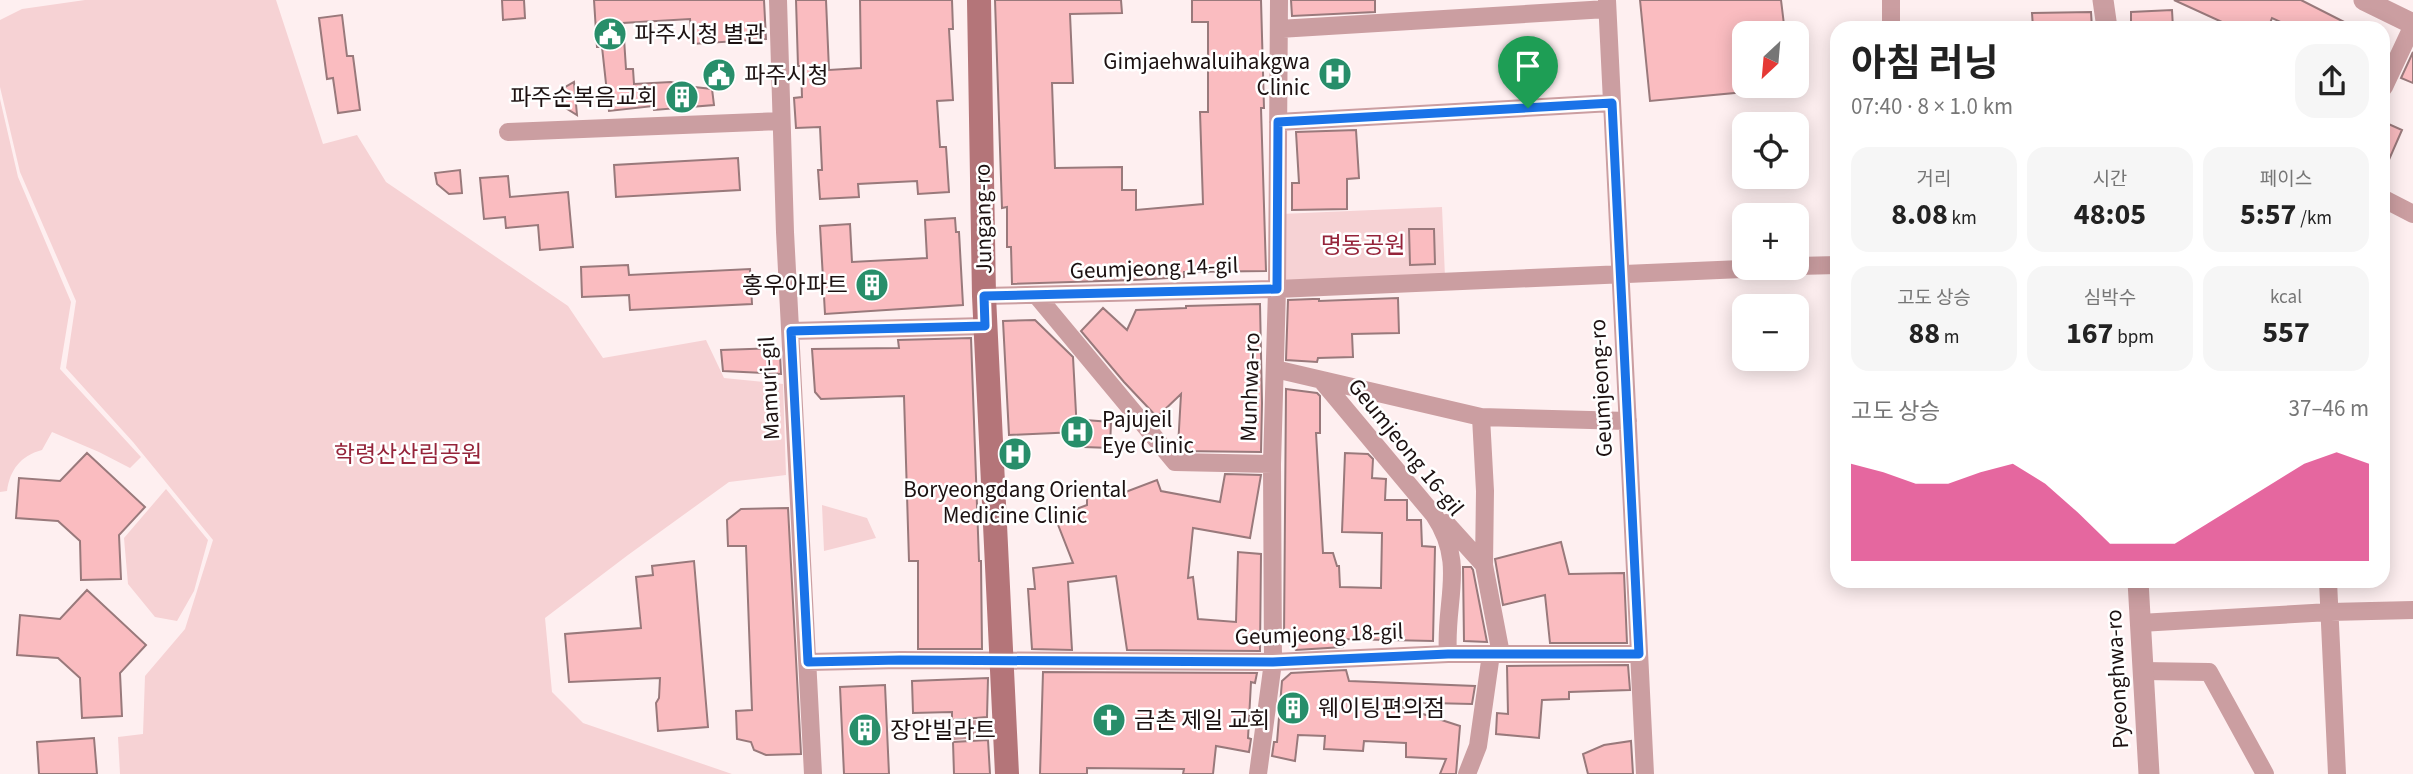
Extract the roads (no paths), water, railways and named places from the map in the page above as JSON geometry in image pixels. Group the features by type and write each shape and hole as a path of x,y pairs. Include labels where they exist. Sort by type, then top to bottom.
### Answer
{"main road":[{"name":"Jungang-ro","path":"979,0 985,326 1007,774"}],"street":[{"name":"Mamuri-gil","path":"778,0 781,121 814,774"},
{"name":"Munhwa-ro","path":"1258,774 1273,662 1272,464 1277,289 1279,0"},
{"path":"1891,0 1891,21"},
{"path":"2364,0 2413,24 2390,74"},
{"path":"1279,29 1607,4"},
{"name":"Geumjeong-ro","path":"1607,4 1645,774"},
{"path":"1278,122 1612,103"},
{"path":"508,132 781,121"},
{"path":"2390,202 2413,214"},
{"path":"1809,266 1830,265"},
{"name":"Geumjeong 14-gil","path":"984,296 1277,289 1732,269"},
{"path":"1037,296 1175,462 1272,464"},
{"path":"791,331 985,326"},
{"name":"Geumjeong 16-gil","path":"1275,369 1481,418 1628,421"},
{"name":"Geumjeong 16-gil","path":"1322,381 1445,530 1450,545 1453,580 1448,654"},
{"path":"1467,774 1478,746 1496,654 1484,565 1485,491 1481,418"},
{"path":"1434,514 1450,526 1484,565"},
{"name":"Pyeonghwa-ro","path":"2138,588 2149,774"},
{"path":"2328,588 2337,774"},
{"path":"2140,623 2413,610"},
{"name":"Geumjeong 18-gil","path":"808,662 1273,662 1448,654 1639,654"},
{"path":"2143,671 2209,672 2265,774"},
{"path":"953,731 1004,727"}],"place":[{"name":"파주시청 별관","path":"610,34"},
{"name":"Gimjaehwaluihakgwa Clinic","path":"1335,74"},
{"name":"파주시청","path":"719,75"},
{"name":"파주순복음교회","path":"682,97"},
{"name":"홍우아파트","path":"872,285"},
{"name":"Pajujeil Eye Clinic","path":"1077,432"},
{"name":"Boryeongdang Oriental Medicine Clinic","path":"1015,454"},
{"name":"웨이팅편의점","path":"1293,708"},
{"name":"금촌 제일 교회","path":"1109,720"},
{"name":"장안빌라트","path":"865,730"}],"park label":[{"name":"명동공원","path":"1363,245"},
{"name":"학령산산림공원","path":"408,454"}]}
